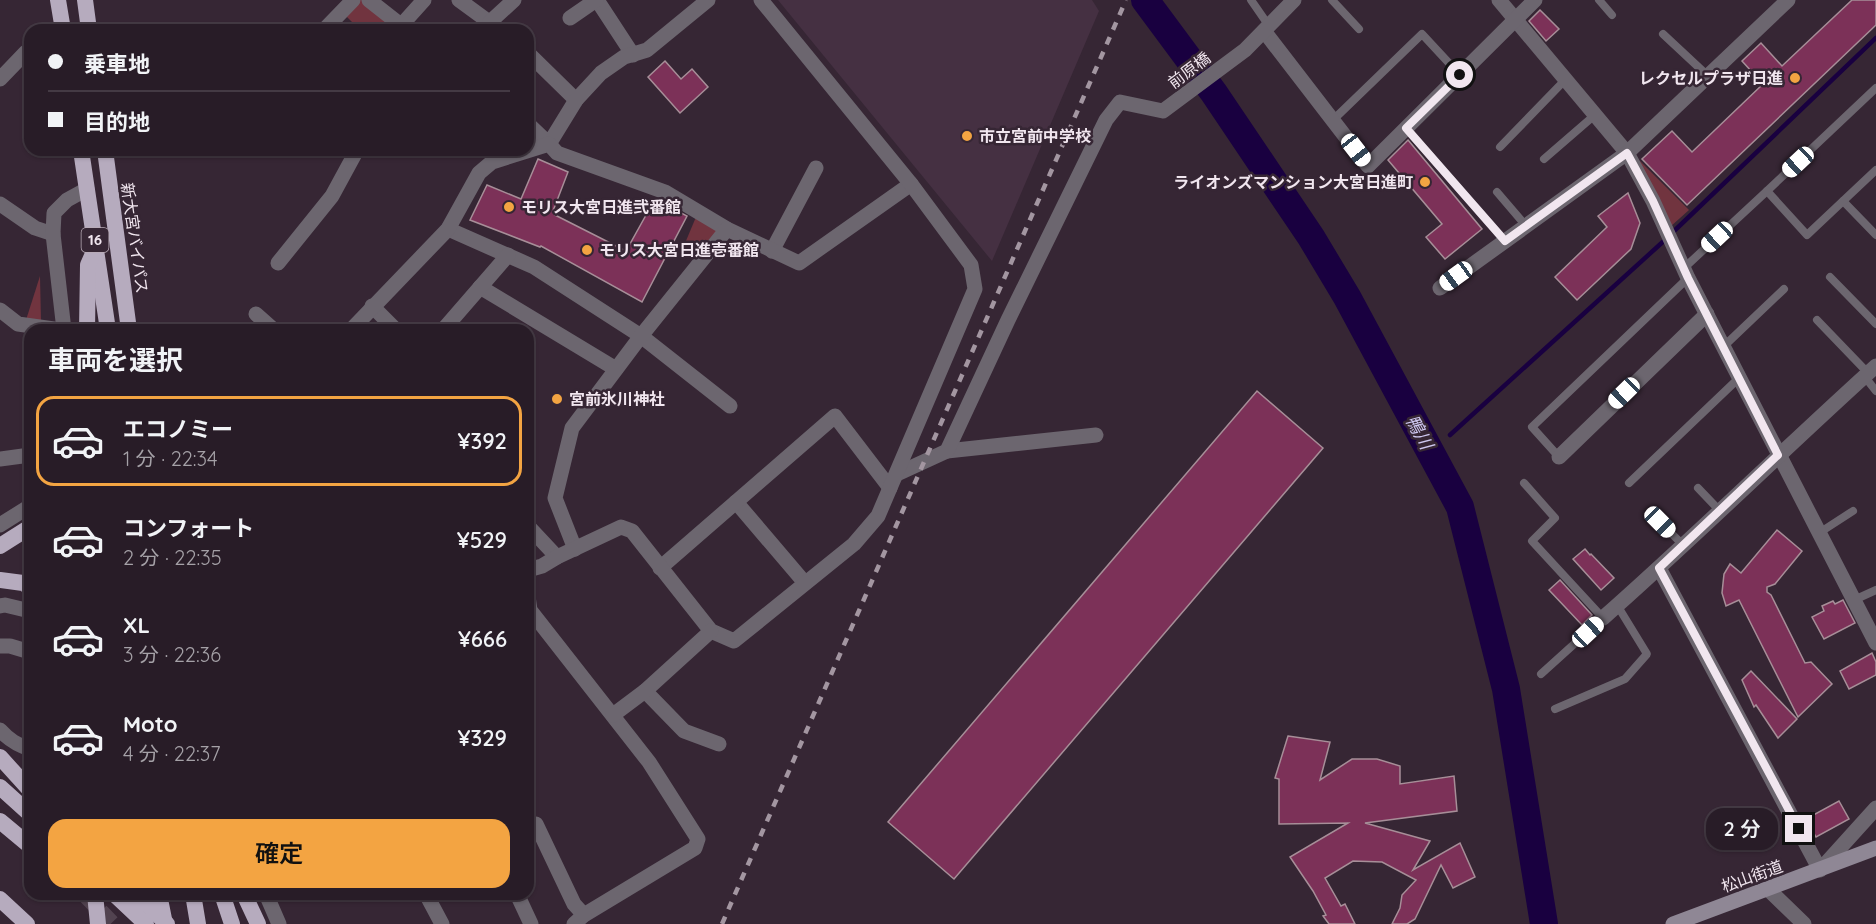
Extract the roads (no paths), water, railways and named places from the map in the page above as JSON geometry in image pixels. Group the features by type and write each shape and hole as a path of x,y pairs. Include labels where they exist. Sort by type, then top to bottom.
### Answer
{"highway":[{"path":"58,0 62,24"},
{"path":"84,0 87,24"},
{"name":"16","path":"82,156 107,324"},
{"name":"新大宮バイパス","path":"106,156 128,324"},
{"path":"87,324 88,265 96,246"},
{"path":"0,546 24,531"},
{"path":"0,580 24,584"},
{"path":"0,757 24,783"},
{"path":"6,792 24,808"},
{"path":"0,821 24,841"},
{"path":"0,899 27,924"},
{"path":"96,900 98,924"},
{"path":"120,900 146,924"},
{"path":"137,900 141,924"},
{"path":"142,900 166,924"},
{"path":"160,900 166,924"},
{"path":"194,900 198,924"},
{"path":"224,900 232,924"},
{"path":"247,900 258,924"}],"main road":[{"name":"松山街道","path":"1673,924 1876,848"}],"street":[{"path":"330,24 353,0"},
{"path":"369,0 397,24"},
{"path":"405,24 424,0"},
{"path":"459,0 492,24"},
{"path":"496,24 514,0"},
{"path":"570,18 597,0 633,55"},
{"path":"534,149 549,144 576,100 601,73 624,57 647,51 708,0"},
{"path":"534,568 621,527 632,531 711,631 734,640 854,544 878,516 975,289 971,265 911,184 761,0"},
{"name":"前原橋","path":"947,451 1106,120 1120,102 1163,111 1245,50 1294,0"},
{"path":"1498,0 1627,153 1778,455 1876,643"},
{"path":"1266,28 1368,166 1535,0"},
{"path":"1440,288 1627,153 1788,0"},
{"path":"0,79 24,54"},
{"path":"534,59 576,100"},
{"path":"534,130 557,153 665,192 728,229 800,263 911,184"},
{"path":"278,264 332,196 354,156"},
{"path":"356,324 448,229 479,172 492,162 511,156"},
{"path":"772,251 816,168"},
{"path":"61,324 53,234 54,213 67,200 87,189"},
{"path":"0,204 35,228 53,234"},
{"path":"448,229 534,267 641,336 729,406"},
{"path":"575,549 555,498 572,428 641,336 728,229"},
{"path":"448,324 508,255"},
{"path":"480,287 616,369"},
{"path":"372,306 390,324"},
{"path":"0,310 18,324 24,325"},
{"path":"256,314 267,324"},
{"path":"1559,457 1707,314"},
{"path":"1603,618 1870,372"},
{"path":"660,568 835,416 894,481"},
{"path":"894,481 947,451 1096,435"},
{"path":"0,459 24,456"},
{"path":"736,502 805,583"},
{"path":"0,525 24,510"},
{"path":"534,532 558,557"},
{"path":"1659,568 1820,870 1876,808"},
{"path":"0,606 24,610"},
{"path":"534,615 649,762 698,839 695,848 579,919 536,824"},
{"path":"613,715 645,691 711,631"},
{"path":"0,646 24,650"},
{"path":"645,691 684,730 719,744"},
{"path":"0,730 9,740 24,747"},
{"path":"1768,889 1804,924"},
{"path":"269,900 279,924"},
{"path":"429,900 442,924"},
{"path":"520,900 531,924"}],"lane":[{"path":"1251,0 1266,28"},
{"path":"1332,0 1359,29"},
{"path":"1599,0 1612,15"},
{"path":"1333,120 1422,34 1460,75"},
{"path":"1663,34 1708,76"},
{"path":"1500,147 1566,79"},
{"path":"1559,457 1532,427 1767,191 1876,88"},
{"path":"1544,159 1596,114"},
{"path":"1406,128 1505,241"},
{"path":"1767,191 1807,235 1876,170"},
{"path":"1497,192 1527,225"},
{"path":"1843,201 1876,235"},
{"path":"1830,277 1876,324"},
{"path":"1724,347 1784,289"},
{"path":"1817,320 1870,372 1876,391"},
{"path":"1629,483 1739,378"},
{"path":"1524,483 1556,518 1532,541 1603,618 1541,674"},
{"path":"1698,488 1720,511"},
{"path":"1819,533 1853,511"},
{"path":"1660,522 1683,545"},
{"path":"1854,600 1876,590"},
{"path":"1555,710 1625,679 1647,654 1617,605"}],"waterway":[{"name":"鴨川","path":"1145,0 1214,93 1311,237 1347,297 1460,507 1506,689 1544,924"},
{"path":"1672,233 1876,38"},
{"path":"1450,435 1666,239"}],"tunnel":[{"path":"90,900 113,924"}],"railway":[{"path":"722,924 1126,0"}],"place":[{"name":"レクセルプラザ日進","path":"1795,78"},
{"name":"市立宮前中学校","path":"967,136"},
{"name":"ライオンズマンション大宮日進町","path":"1425,182"},
{"name":"モリス大宮日進弐番館","path":"509,207"},
{"name":"モリス大宮日進壱番館","path":"587,250"},
{"name":"宮前氷川神社","path":"557,399"}]}
